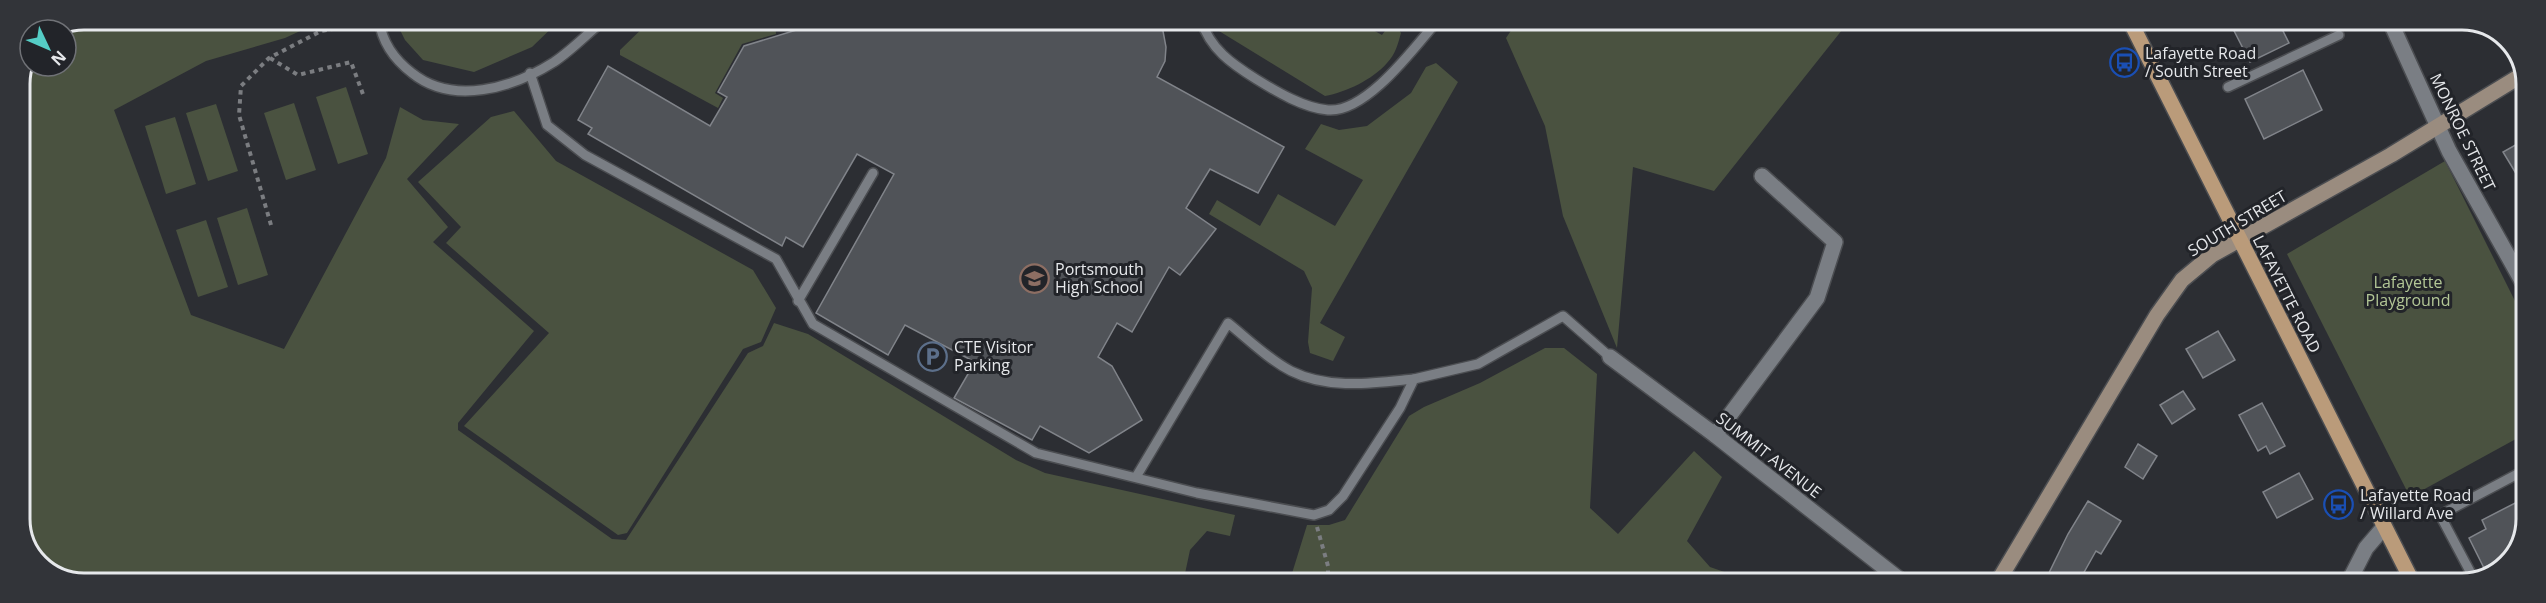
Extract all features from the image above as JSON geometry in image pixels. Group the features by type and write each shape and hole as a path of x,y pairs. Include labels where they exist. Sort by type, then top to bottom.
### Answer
{"main road":[{"name":"LAFAYETTE ROAD","path":"2135,30 2407,573"}],"street":[{"name":"MONROE STREET","path":"2394,30 2438,127 2516,270"},
{"name":"SOUTH STREET","path":"2002,573 2169,296 2182,280 2197,266 2438,127 2516,78"},
{"path":"1715,435 1817,298 1835,242 1762,176"},
{"name":"SUMMIT AVENUE","path":"1610,357 1715,435 1891,573"},
{"path":"2354,573 2366,548 2384,527"}],"lane":[{"path":"383,30 389,49 401,64 420,80 438,88 460,92 484,90 530,74 554,62 592,30"},
{"path":"1204,30 1214,46 1230,62 1309,106 1330,110 1349,106 1374,90 1394,72 1430,30"},
{"path":"2228,87 2339,35"},
{"path":"530,74 547,125 585,155 776,259 813,324 1036,453 1087,468 1136,477 1197,494 1314,515 1329,510 1343,496 1400,408 1414,379"},
{"path":"798,301 873,173"},
{"path":"1136,477 1228,323 1284,367 1313,379 1361,385 1414,379 1478,364 1563,316 1610,357"},
{"path":"2471,573 2440,515 2516,475"}],"path":[{"path":"271,225 239,115 241,86 269,58 326,30"},
{"path":"269,58 298,75 351,62 364,97"},
{"path":"1314,515 1328,573"}],"green space":[{"path":"302,30 285,38 206,61 114,110 191,315 284,349 386,158 400,107 423,120 459,124 407,179 448,227 433,242 534,331 458,423 458,430 612,539 626,540 748,353 763,346 774,323 808,334 1016,460 1045,473 1235,515 1230,536 1207,531 1190,550 1185,573 84,573 67,570 57,566 43,555 34,539 30,522 31,78 78,78 78,31"},
{"path":"400,30 550,30 532,47 474,72 423,60 405,40"},
{"path":"641,30 776,30 776,34 742,44 715,93 723,98 718,108 620,55 620,50"},
{"path":"1373,30 1382,35 1386,30 1399,30 1401,33 1390,60 1374,75 1341,92 1325,96 1219,31"},
{"path":"1511,30 1842,30 1714,191 1633,167 1617,348 1563,216 1545,126 1506,38"},
{"path":"1436,63 1458,82 1320,323 1345,337 1333,361 1310,353 1308,342 1312,288 1304,271 1209,214 1217,200 1260,226 1278,194 1335,226 1363,180 1305,149 1321,124 1339,130 1367,126 1411,93 1426,67"},
{"path":"346,87 368,154 338,164 316,97"},
{"path":"294,103 316,170 286,180 264,113"},
{"path":"216,104 238,171 208,181 186,113"},
{"path":"514,111 556,161 753,270 776,308 761,342 743,349 627,533 618,535 464,426 549,333 446,243 461,227 418,182 491,117"},
{"path":"175,117 196,184 166,194 145,126"},
{"name":"Lafayette Playground","path":"2445,161 2516,303 2516,439 2410,497 2287,254"},
{"path":"247,208 268,275 238,285 217,218"},
{"path":"206,220 228,287 198,297 176,230"},
{"path":"1545,348 1564,348 1597,374 1590,508 1618,534 1694,451 1722,477 1687,541 1710,567 1727,573 1292,573 1307,525 1329,525 1345,520 1409,416 1424,407 1480,383"}],"building":[{"path":"796,30 1162,30 1166,47 1165,61 1157,77 1284,147 1258,193 1210,169 1186,208 1216,229 1180,275 1169,267 1132,332 1117,323 1098,357 1112,366 1142,420 1089,453 1040,426 1032,440 954,398 975,362 905,325 888,355 816,313 894,174 857,154 803,247 786,237 782,246 588,134 592,128 578,120 608,66 710,126 727,97 718,92 744,46"},
{"path":"2234,30 2282,30 2289,43 2250,62"},
{"path":"2303,70 2322,110 2264,139 2245,99"},
{"path":"2516,145 2516,173 2503,152"},
{"path":"2218,331 2235,360 2203,378 2186,349"},
{"path":"2183,391 2195,409 2172,424 2160,405"},
{"path":"2262,403 2285,446 2270,454 2266,446 2258,451 2239,415"},
{"path":"2138,444 2157,456 2143,479 2125,467"},
{"path":"2299,473 2313,499 2277,518 2263,492"},
{"path":"2088,501 2121,521 2101,554 2096,551 2084,573 2049,573 2068,534"},
{"path":"2516,503 2515,529 2512,539 2500,557 2484,568 2469,538 2486,529 2482,520"}],"place":[{"name":"Lafayette Road / South Street","path":"2124,62"},
{"name":"Portsmouth High School","path":"1034,278"},
{"name":"CTE Visitor Parking","path":"933,356"},
{"name":"Lafayette Road / Willard Ave","path":"2339,504"}]}
